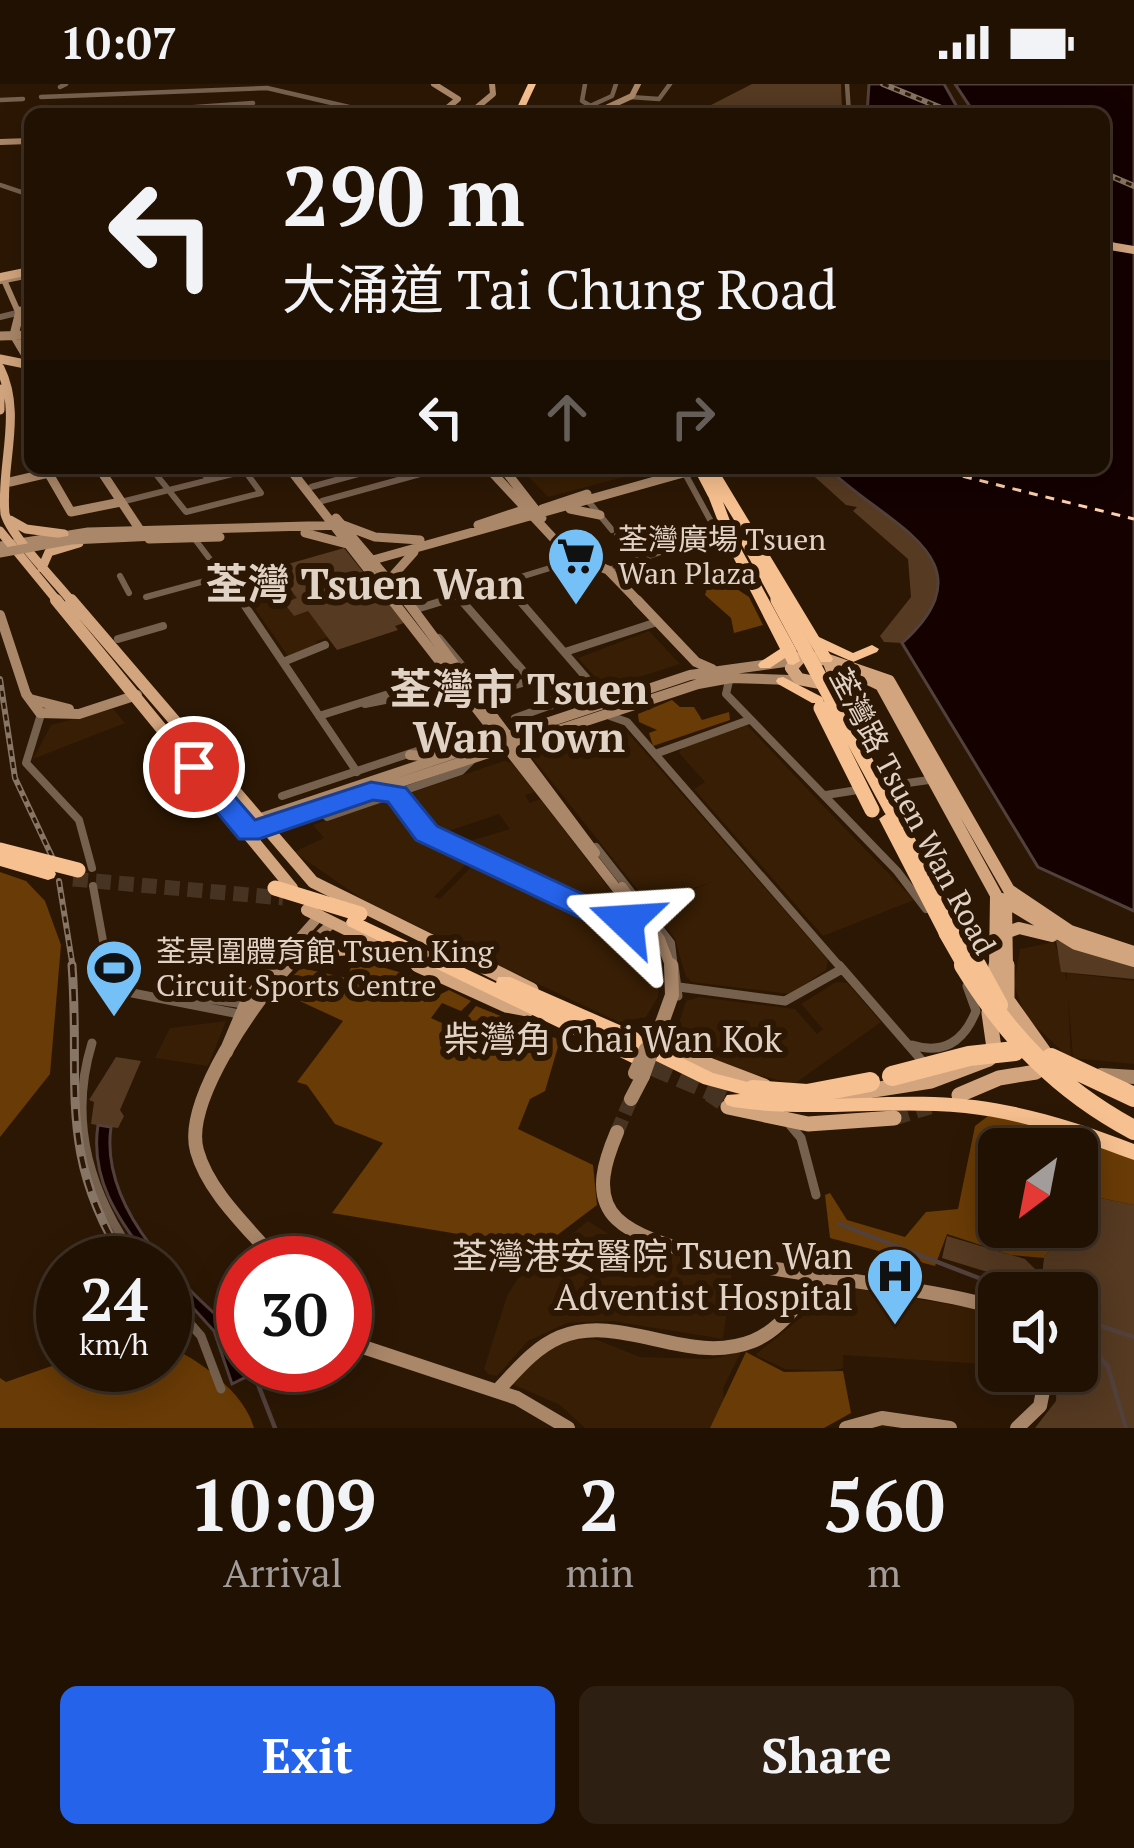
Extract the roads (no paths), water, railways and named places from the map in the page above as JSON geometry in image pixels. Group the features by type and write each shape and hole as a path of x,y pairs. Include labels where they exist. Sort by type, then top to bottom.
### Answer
{"highway":[{"name":"荃灣路 Tsuen Wan Road","path":"695,474 720,495 1015,1031 1060,1074 1134,1120"},
{"name":"荃灣路 Tsuen Wan Road","path":"713,474 898,841 1007,1035 1064,1089 1134,1130"},
{"path":"720,495 831,668 918,854"},
{"path":"720,495 736,552 789,652 761,670"},
{"path":"807,633 848,657 862,658 872,649"},
{"path":"794,680 819,704 872,810 898,841"},
{"path":"0,850 81,872"},
{"path":"0,860 81,872"},
{"path":"284,891 491,976 534,1001"},
{"path":"421,949 648,1056 722,1083 793,1094 834,1090 969,1055 1015,1051"},
{"path":"1046,1057 1134,1097"},
{"path":"731,1103 812,1110 910,1104 976,1107 1045,1119 1134,1152"}],"main road":[{"path":"0,363 11,390 2,495 9,549"},
{"path":"0,389 0,410"},
{"path":"2,495 10,482 11,462 5,453"},
{"path":"5,516 26,529 72,537"},
{"path":"0,531 9,549 252,826 317,889 534,1001"},
{"path":"42,568 46,554 72,537"},
{"path":"9,549 42,568 137,692"},
{"path":"831,668 820,683 794,680 789,652 831,668 886,678 1006,895 1076,944"},
{"path":"252,826 284,891"},
{"path":"959,1095 1018,1072 1036,1072 1046,1057 1004,991 1006,895"},
{"path":"1006,895 989,1013 994,1050 1018,1072"},
{"path":"1006,895 1070,931 1134,952"},
{"path":"320,917 377,949 506,1005 534,1001"},
{"path":"1008,932 1023,928 1134,962"},
{"path":"304,952 377,949"},
{"path":"952,956 977,963 998,950"},
{"path":"834,1095 931,1081 994,1050 1005,1029 1028,1033"},
{"path":"648,1056 766,1087"},
{"path":"731,1103 805,1131 894,1118"}],"street":[{"path":"436,84 458,99 447,108"},
{"path":"476,108 493,94 492,84"},
{"path":"597,108 612,96 616,84"},
{"path":"601,108 629,97 638,84"},
{"path":"629,97 657,100 670,84"},
{"path":"41,97 274,88 349,108"},
{"path":"0,100 23,99"},
{"path":"181,108 253,103"},
{"path":"612,105 621,108"},
{"path":"1,275 5,296"},
{"path":"14,333 24,313"},
{"path":"0,333 14,322 2,317"},
{"path":"0,333 24,333"},
{"path":"14,333 24,352"},
{"path":"10,482 38,474"},
{"path":"50,474 75,513 123,505 233,474"},
{"path":"103,474 140,530"},
{"path":"155,474 179,510 260,493 247,474"},
{"path":"204,474 209,480"},
{"path":"298,474 350,545 390,579 484,692 530,681"},
{"path":"298,474 675,950 679,987 669,1018"},
{"path":"310,487 361,474"},
{"path":"392,474 398,479"},
{"path":"322,501 417,474"},
{"path":"494,474 575,560 608,570 697,673"},
{"path":"507,474 532,514"},
{"path":"9,549 72,537 207,536 339,526 375,537 424,542 671,474"},
{"path":"608,570 703,542 713,530 691,474"},
{"path":"567,510 586,497"},
{"path":"586,497 614,533 643,559"},
{"path":"113,531 122,525 123,505"},
{"path":"370,562 478,525 567,510 600,515"},
{"path":"9,549 71,540 305,533 339,526"},
{"path":"9,549 113,531 207,536"},
{"path":"305,533 350,545"},
{"path":"207,536 225,575 357,772"},
{"path":"390,579 400,562 424,542"},
{"path":"628,548 663,553"},
{"path":"412,610 575,560"},
{"path":"146,597 264,566 268,571"},
{"path":"120,576 129,593"},
{"path":"289,811 371,791 477,755 553,705 596,688 503,583"},
{"path":"399,593 439,602"},
{"path":"458,597 553,705"},
{"path":"0,615 16,646 27,697 48,711 80,714 137,692"},
{"path":"565,652 657,622"},
{"path":"118,639 163,626"},
{"path":"430,632 455,673"},
{"path":"283,662 325,645"},
{"path":"506,737 528,734 716,669 761,670 794,680"},
{"path":"252,826 506,737 610,716 697,673 731,678 761,670"},
{"path":"319,716 363,703 374,706 405,696 411,687 455,673"},
{"path":"731,678 725,692 914,890 976,1004 972,1024 954,1046 930,1050 913,1045"},
{"path":"48,711 26,763 79,820 81,872"},
{"path":"610,716 655,754 913,1045 931,1081"},
{"path":"655,754 751,721"},
{"path":"506,737 594,856 664,940 674,974 673,992 631,1099"},
{"path":"289,811 282,796 444,742"},
{"path":"415,755 439,758"},
{"path":"327,817 465,768 477,755"},
{"path":"824,795 940,778"},
{"path":"371,791 392,794 436,838 613,920 641,910"},
{"path":"591,842 594,856"},
{"path":"93,886 108,969 117,989 248,1008"},
{"path":"248,1008 304,952 320,917"},
{"path":"259,1236 195,1148 195,1124 226,1053 224,1048 248,1008 320,917"},
{"path":"679,987 785,1001 842,969"},
{"path":"92,1043 83,1088 87,1169 121,1236"},
{"path":"1078,1078 1134,1077"},
{"path":"805,1131 816,1195"},
{"path":"617,1132 603,1171 604,1194 628,1228 669,1246 944,1292 978,1303"},
{"path":"801,1269 808,1292"},
{"path":"497,1390 526,1355 571,1332 612,1330 703,1347 742,1345 785,1321 828,1274"},
{"path":"192,1326 201,1336 216,1376"},
{"path":"372,1350 497,1390 539,1408 568,1428"},
{"path":"1017,1428 1040,1406 1043,1392"},
{"path":"846,1428 882,1418 950,1428"}],"waterway":[{"path":"839,1224 978,1278"},
{"path":"1098,1325 1134,1337"},
{"path":"1098,1354 1108,1367 1126,1428"},
{"path":"261,1392 275,1428"}],"tunnel":[{"path":"73,879 283,898"},
{"path":"653,1066 733,1100"},
{"path":"709,1094 728,1107"},
{"path":"617,1132 631,1099"},
{"path":"894,1118 936,1105"}],"railway":[{"path":"883,84 941,108"},
{"path":"1110,176 1134,186"},
{"path":"0,679 15,778 54,861"},
{"path":"59,881 73,968"},
{"path":"72,965 76,1118 89,1187 111,1236"}],"place":[{"name":"荃灣廣場 Tsuen Wan Plaza","path":"576,607"},
{"name":"荃景圍體育館 Tsuen King Circuit Sports Centre","path":"114,1019"},
{"name":"荃灣港安醫院 Tsuen Wan Adventist Hospital","path":"895,1327"}],"district":[{"name":"荃灣 Tsuen Wan","path":"365,583"},
{"name":"荃灣市 Tsuen Wan Town","path":"519,712"},
{"name":"柴灣角 Chai Wan Kok","path":"613,1038"}]}
